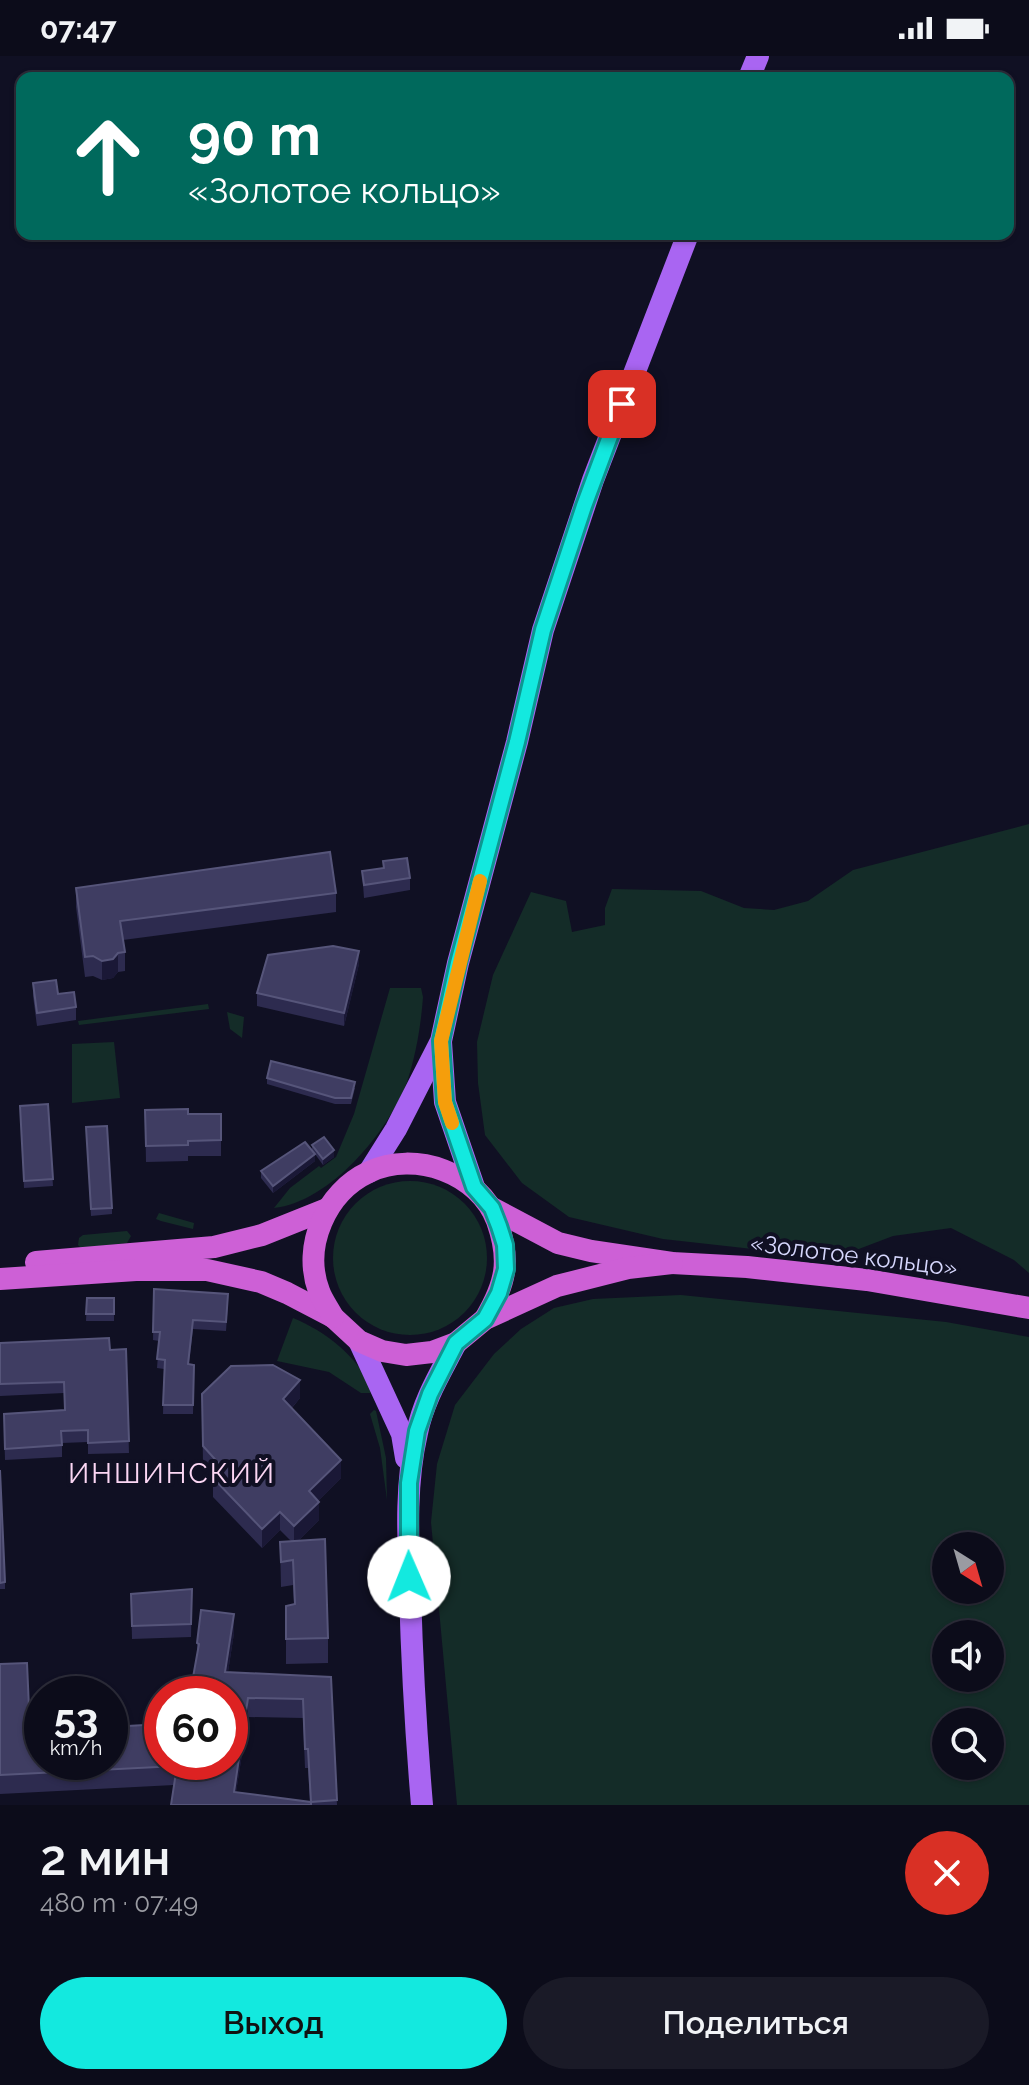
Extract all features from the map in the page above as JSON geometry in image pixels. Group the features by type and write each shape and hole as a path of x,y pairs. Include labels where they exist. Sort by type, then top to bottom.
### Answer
{"highway":[{"name":"«Золотое кольцо»","path":"333,1317 319,1291 314,1272 318,1229 327,1209 346,1188 369,1172 398,1164 426,1164 453,1174 474,1187 492,1208 505,1245 506,1269 499,1293 485,1319"},
{"name":"«Золотое кольцо»","path":"492,1208 558,1243 672,1263 747,1267 867,1280 1029,1308"},
{"name":"«Золотое кольцо»","path":"0,1264 214,1247 262,1235 327,1209"},
{"name":"«Золотое кольцо»","path":"0,1279 136,1270 207,1270 261,1282 333,1317 359,1341 382,1351 406,1355 432,1352 456,1343 485,1319 557,1286 628,1268 672,1263"}],"main road":[{"path":"369,1172 396,1129 441,1041 543,630 593,480 686,240"},
{"path":"441,1041 445,1102 474,1187"},
{"path":"359,1341 402,1434 409,1483"},
{"path":"422,1805 411,1652 409,1483 417,1431 430,1394 456,1343"}],"green space":[{"path":"1029,824 1029,1273 1014,1260 951,1228 893,1236 835,1258 663,1239 569,1217 522,1183 485,1135 478,1083 477,1042 493,975 531,892 566,901 572,932 605,925 605,908 612,889 701,891 744,908 774,910 808,901 853,870"},
{"path":"390,988 421,988 423,997 413,1061 398,1102 371,1142 336,1179 295,1203 274,1208 290,1188 336,1157 354,1114"},
{"path":"208,1004 209,1009 79,1025 78,1021"},
{"path":"227,1012 244,1017 242,1038 230,1029"},
{"path":"114,1042 120,1098 72,1103 72,1044"},
{"path":"410,1181 439,1187 464,1204 481,1229 487,1258 481,1287 464,1312 439,1329 410,1335 381,1329 356,1312 339,1287 333,1258 339,1229 356,1204 381,1187"},
{"path":"159,1213 194,1223 193,1229 156,1219"},
{"path":"127,1231 131,1236 127,1243 81,1248 78,1245 83,1235"},
{"path":"681,1295 946,1322 1029,1337 1029,1805 457,1805 431,1522 437,1464 455,1405 494,1354 521,1329 554,1308 593,1299"},
{"path":"293,1318 340,1346 359,1367 372,1390 370,1393 361,1393 329,1372 277,1361"},
{"path":"374,1410 386,1458 387,1500 380,1448 370,1414"}],"building":[{"path":"330,852 336,893 120,921 125,952 102,961 93,956 85,957 76,888"},
{"path":"407,858 410,878 364,885 362,871 384,868 383,861"},
{"path":"333,946 359,951 344,1013 257,993 268,955"},
{"path":"56,980 58,994 74,992 76,1007 37,1013 33,983"},
{"path":"271,1061 355,1082 351,1098 335,1098 267,1078"},
{"path":"48,1104 53,1179 24,1181 20,1106"},
{"path":"188,1109 188,1114 221,1114 221,1140 146,1146 145,1110"},
{"path":"107,1126 112,1208 91,1209 86,1127"},
{"path":"324,1137 334,1150 323,1159 312,1145"},
{"path":"305,1142 315,1154 273,1186 261,1171"},
{"path":"154,1289 228,1294 226,1322 193,1320 188,1364 194,1365 193,1405 163,1405 165,1360 157,1359 160,1332 153,1332"},
{"path":"87,1298 114,1298 114,1314 86,1314"},
{"path":"109,1338 110,1350 126,1349 129,1441 88,1443 88,1430 61,1431 62,1445 5,1449 4,1414 65,1410 64,1382 0,1384 0,1343"},
{"path":"273,1365 300,1380 283,1399 341,1460 309,1491 319,1502 294,1526 280,1512 262,1529 213,1478 223,1468 203,1446 202,1394 231,1366"},
{"path":"0,1470 5,1582 0,1583"},
{"path":"325,1539 328,1638 286,1639 286,1606 295,1604 293,1560 281,1562 280,1542"},
{"path":"192,1589 191,1624 132,1626 131,1594"},
{"path":"201,1610 234,1614 225,1672 331,1677 337,1800 311,1802 303,1699 248,1698 248,1676 193,1676"},
{"path":"27,1663 28,1676 24,1676 24,1774 0,1775 0,1664"},
{"path":"144,1725 144,1768 128,1768 128,1726"},
{"path":"175,1780 236,1780 234,1792 311,1802 311,1805 171,1805"}],"slow traffic":[{"path":"452,1123 445,1102 441,1041 480,881"}],"district":[{"name":"ИНШИНСКИЙ","path":"172,1473"}],"route":[{"path":"409,1577 409,1483 417,1431 430,1394 456,1343 485,1319 499,1293 506,1269 505,1245 499,1226 492,1208 474,1187 445,1102 441,1041 543,630 622,404"}]}
